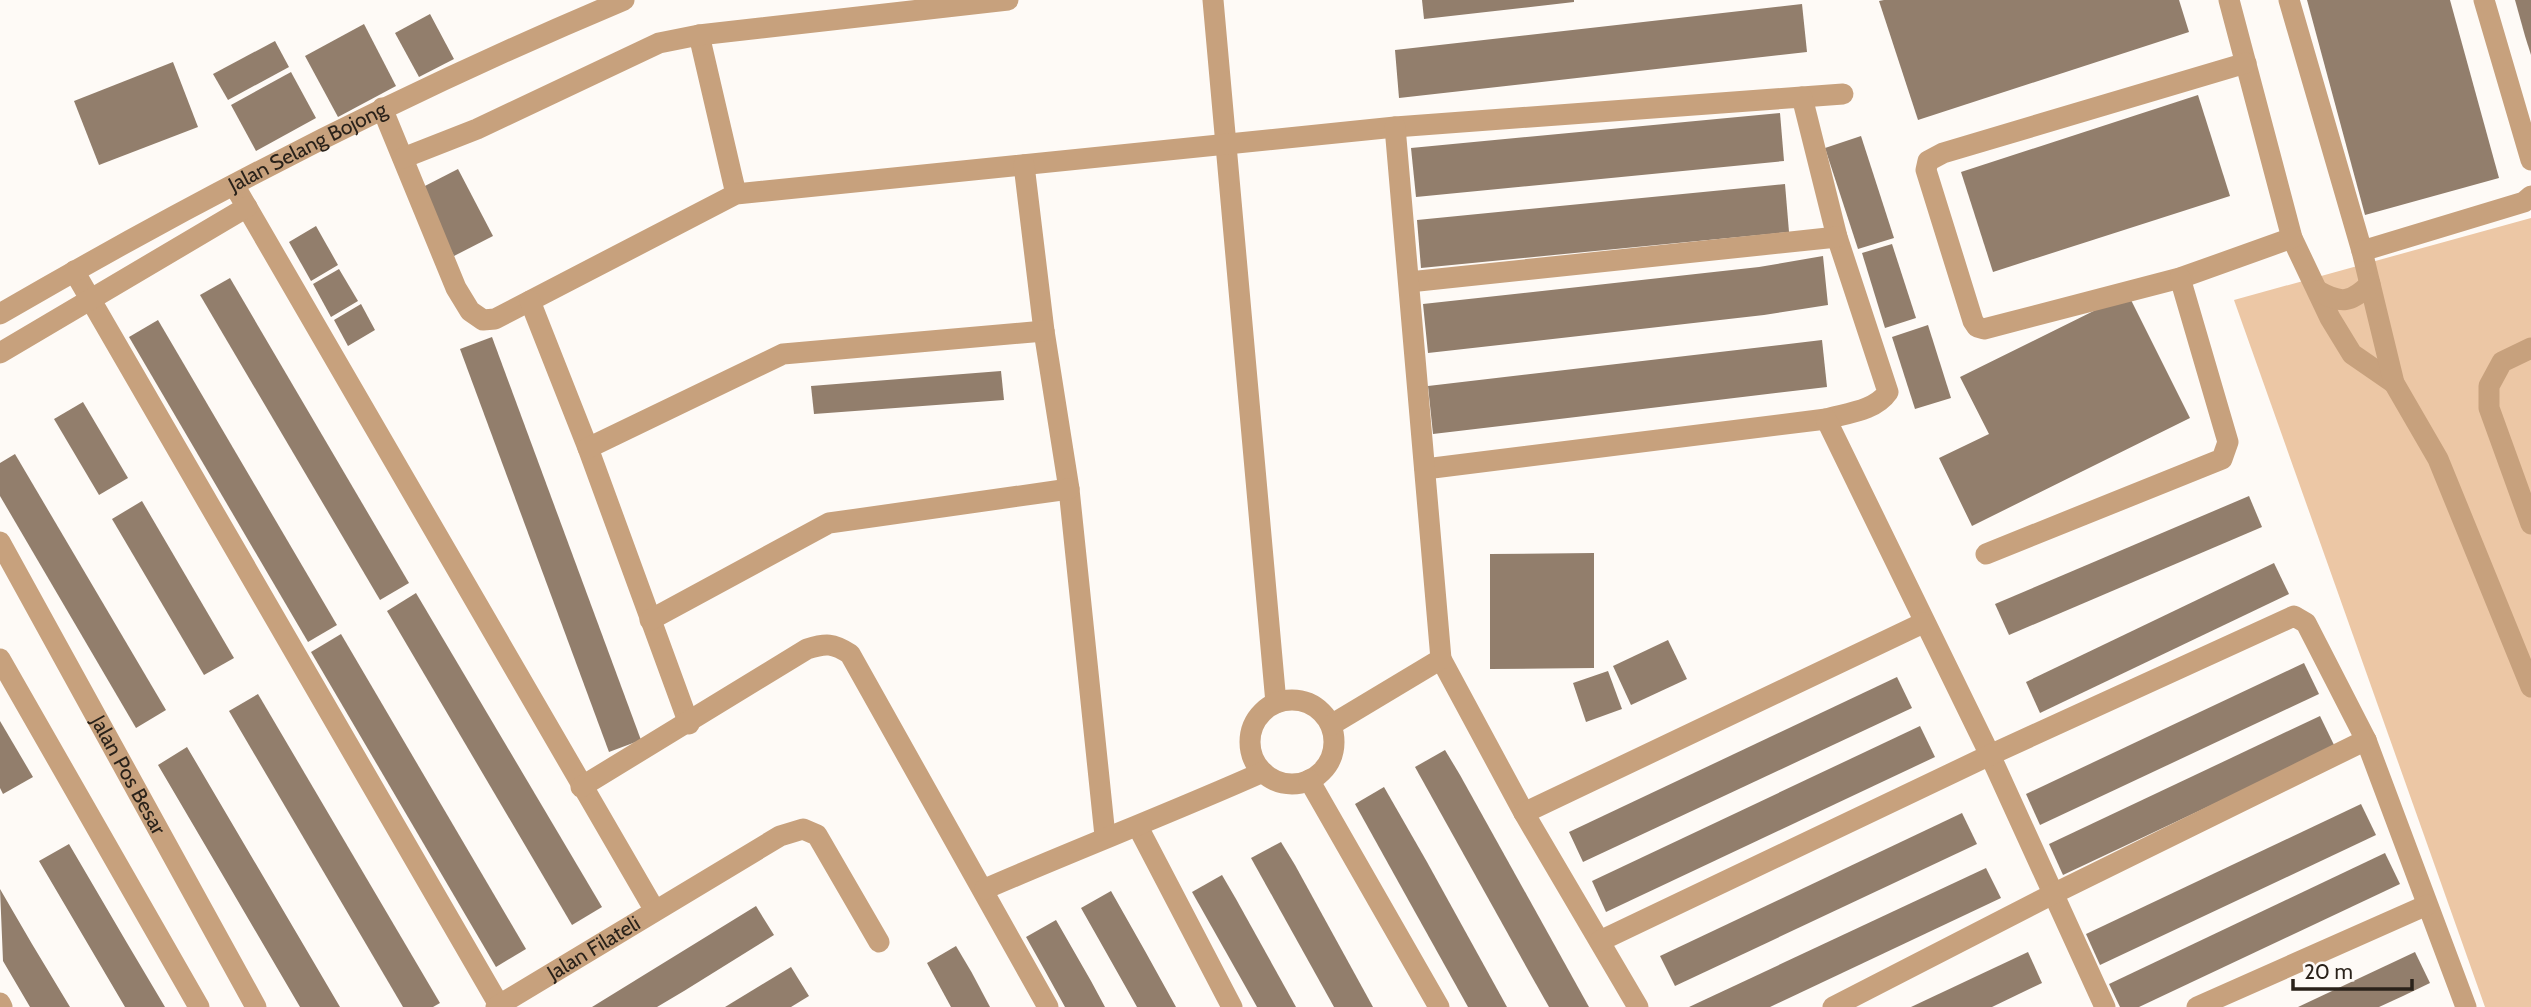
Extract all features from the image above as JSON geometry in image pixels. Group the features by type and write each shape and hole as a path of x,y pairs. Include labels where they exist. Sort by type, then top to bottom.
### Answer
{"street":[{"name":"Jalan Selang Bojong","path":"0,314 74,271 382,108 624,0"},
{"path":"403,158 477,129 659,43 699,35 1008,0"},
{"path":"1213,0 1276,704"},
{"path":"2229,0 2292,237 2352,354 2394,383"},
{"path":"2289,0 2362,251 2394,383 2438,459 2531,687"},
{"path":"2484,0 2531,160"},
{"path":"699,35 736,194"},
{"path":"2246,63 1943,153 1928,161 1926,170 1977,327 1984,329 2180,278 2292,237"},
{"path":"382,108 456,288 470,312 483,320 495,318 530,301 736,194 1395,127 1843,94"},
{"path":"1425,469 1826,419 1875,405 1888,393 1837,237 1802,97"},
{"path":"1395,127 1441,659 1524,813 1638,1007"},
{"path":"1024,165 1044,331 1069,489 1105,836"},
{"path":"234,185 581,788 654,909"},
{"path":"2362,251 2524,202 2531,196"},
{"name":"Jalan Selang Bojong","path":"0,353 247,207"},
{"path":"1409,282 1837,237"},
{"path":"74,271 497,1006"},
{"path":"1986,554 2222,459 2227,453 2228,442 2180,278"},
{"path":"2318,291 2336,301 2347,302 2370,284"},
{"path":"530,301 589,448 689,724"},
{"path":"589,448 783,354 1044,331"},
{"path":"2531,348 2502,362 2494,372 2489,386 2489,408 2531,524"},
{"path":"1826,419 1990,755 2105,1007"},
{"path":"650,620 829,523 1069,489"},
{"name":"Jalan Pos Besar","path":"0,542 256,1007"},
{"path":"1600,941 1990,755 2294,616 2306,624 2366,740 2466,1007"},
{"path":"1524,813 1923,622"},
{"path":"581,788 807,649 825,644 835,645 850,654 985,889 1048,1007"},
{"path":"0,659 199,1007"},
{"path":"1331,725 1441,659"},
{"path":"1292,700 1308,702 1321,711 1331,725 1335,741 1332,757 1323,770 1309,780 1293,784 1277,781 1263,772 1254,759 1250,743 1253,726 1262,713 1276,704 1292,700"},
{"path":"1833,1007 2053,894 2366,740"},
{"path":"985,889 1105,836 1138,827 1263,772"},
{"path":"1309,780 1439,1007"},
{"path":"1138,827 1232,1007"},
{"name":"Jalan Filateli","path":"497,1006 654,909 780,836 803,829 817,835 879,942"},
{"path":"2197,1007 2427,905"}],"shaded area":[{"path":"2531,218 2531,1007 2485,1007 2234,300"}],"building":[{"path":"1422,0 1574,0 1574,2 1424,19"},
{"path":"2179,0 2189,32 1918,120 1879,1"},
{"path":"2307,0 2450,0 2499,178 2365,215"},
{"path":"2515,0 2531,0 2531,55 2525,36"},
{"path":"1802,4 1807,52 1399,98 1395,50"},
{"path":"430,14 454,59 419,77 395,33"},
{"path":"364,24 396,86 338,117 305,56"},
{"path":"275,41 289,67 228,100 213,74"},
{"path":"173,62 198,127 99,165 74,101"},
{"path":"291,72 316,118 256,151 231,105"},
{"path":"2198,95 2230,196 1993,272 1961,172"},
{"path":"1780,113 1784,161 1416,197 1411,148"},
{"path":"1861,136 1894,238 1858,249 1825,148"},
{"path":"458,169 493,236 454,256 419,189"},
{"path":"1785,184 1789,232 1421,268 1417,220"},
{"path":"316,226 338,265 311,281 289,242"},
{"path":"1892,244 1916,318 1885,328 1862,253"},
{"path":"1823,256 1828,305 1764,315 1428,353 1423,304 1759,267"},
{"path":"339,269 358,301 331,317 313,284"},
{"path":"230,278 409,583 380,600 200,295"},
{"path":"2128,294 2190,418 1972,526 1939,458 1989,434 1960,377"},
{"path":"361,304 375,330 348,346 334,320"},
{"path":"158,320 337,625 308,642 129,337"},
{"path":"1928,325 1951,398 1915,409 1892,337"},
{"path":"492,337 641,740 609,752 460,349"},
{"path":"1822,340 1827,387 1433,434 1428,386"},
{"path":"1001,371 1004,400 814,414 811,386"},
{"path":"83,402 128,478 99,495 54,419"},
{"path":"15,454 166,710 136,728 0,496 0,463"},
{"path":"2249,496 2262,527 2009,635 1995,604"},
{"path":"142,501 234,658 204,675 112,519"},
{"path":"1594,553 1594,668 1490,669 1490,554"},
{"path":"2274,563 2289,594 2040,713 2026,682"},
{"path":"416,593 602,907 572,925 387,611"},
{"path":"341,634 526,949 496,967 311,652"},
{"path":"1668,640 1687,679 1631,705 1613,666"},
{"path":"2304,663 2319,694 2040,825 2026,794"},
{"path":"1608,671 1622,709 1586,722 1573,683"},
{"path":"1897,677 1912,708 1583,862 1569,832"},
{"path":"258,694 440,1003 433,1007 403,1007 229,711"},
{"path":"2320,716 2335,747 2063,875 2049,844"},
{"path":"0,721 33,777 3,794 0,788"},
{"path":"1920,726 1935,757 1606,912 1592,881"},
{"path":"187,747 340,1007 300,1007 158,765"},
{"path":"1445,750 1589,1007 1549,1007 1532,977 1415,767"},
{"path":"1384,787 1507,1007 1468,1007 1355,804"},
{"path":"2361,804 2376,835 2100,965 2086,934"},
{"path":"1962,813 1977,844 1675,986 1660,956"},
{"path":"1281,842 1373,1007 1334,1007 1251,858"},
{"path":"69,844 165,1007 125,1007 39,861"},
{"path":"2385,853 2400,884 2139,1007 2120,1007 2109,984"},
{"path":"1986,868 2001,898 1770,1007 1689,1007"},
{"path":"1222,875 1296,1007 1257,1007 1192,892"},
{"path":"0,889 70,1007 30,1007 3,961"},
{"path":"1111,891 1176,1007 1137,1007 1081,908"},
{"path":"756,906 774,935 684,991 657,1007 592,1007"},
{"path":"1056,920 1105,1007 1065,1007 1026,937"},
{"path":"956,946 990,1007 951,1007 927,963"},
{"path":"2028,952 2042,983 1992,1007 1911,1007"},
{"path":"2415,952 2430,983 2403,996 2379,1007 2298,1007"},
{"path":"791,967 809,996 791,1007 725,1007"}]}
